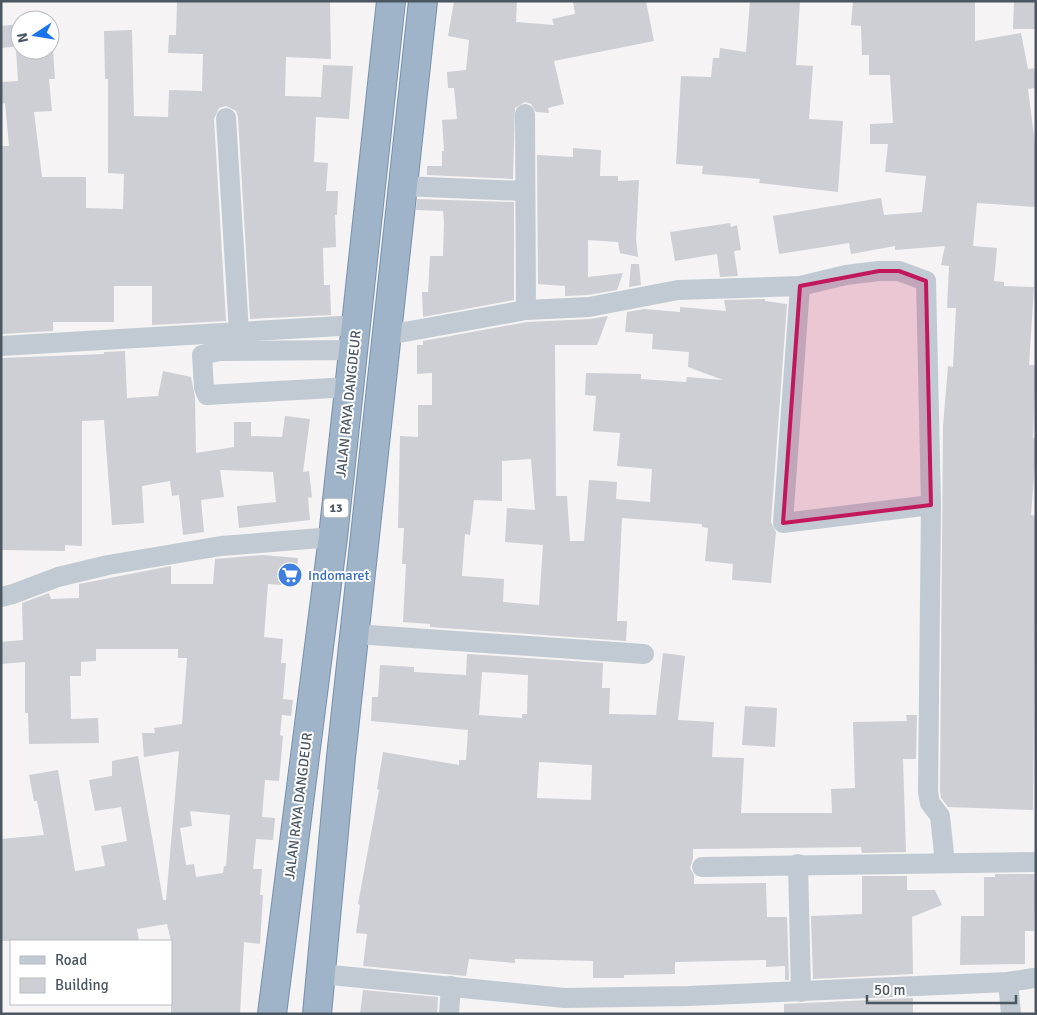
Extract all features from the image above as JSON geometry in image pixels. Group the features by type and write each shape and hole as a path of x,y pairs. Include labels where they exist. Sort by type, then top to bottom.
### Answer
{"highway":[{"name":"JALAN RAYA DANGDEUR","path":"272,1014 333,537 391,1"},
{"name":"13","path":"316,1014 423,1"}],"street":[{"path":"525,114 526,310"},
{"path":"226,118 239,332"},
{"path":"402,186 524,191"},
{"path":"388,335 526,310 588,307 678,290 800,286 846,275 879,271 899,271 926,281 931,505 928,792 930,803 940,816 945,863"},
{"path":"800,286 783,523 931,505"},
{"path":"1,346 239,332 355,338"},
{"path":"350,387 207,394 204,388 202,355 219,351 355,338"},
{"path":"1,597 58,577 108,565 221,546 333,537"},
{"path":"355,634 644,654"},
{"path":"702,867 798,864 1036,862"},
{"path":"798,864 801,992"},
{"path":"320,974 648,1006 801,992 1008,982 1034,978"},
{"path":"1008,982 1010,1014"},
{"path":"449,1014 451,986"}],"highlighted area":[{"path":"879,271 899,271 926,281 931,505 783,523 800,286"}],"building":[{"path":"177,1 330,1 331,59 286,57 285,96 321,97 323,65 353,66 349,119 316,117 314,162 328,163 326,191 338,191 337,215 335,215 336,247 323,248 324,285 330,285 331,315 250,319 238,117 236,111 226,106 219,108 214,119 226,321 152,325 152,286 114,286 114,322 53,322 53,331 1,334 1,146 9,146 5,103 1,104 1,82 18,81 17,60 54,60 55,79 49,79 52,111 34,112 42,177 86,177 86,208 123,209 124,174 108,173 108,79 105,79 104,31 132,30 134,116 168,117 169,90 202,91 203,54 168,53 169,35 176,35"},
{"path":"454,1 517,1 516,22 554,25 552,19 575,14 573,1 646,1 654,41 554,61 564,104 548,108 549,113 536,112 531,104 525,102 515,108 513,179 427,175 427,166 442,166 442,151 444,151 442,120 457,119 454,88 448,88 447,72 466,70 469,40 448,36"},
{"path":"750,1 800,1 796,65 813,66 809,119 843,121 838,192 759,183 760,179 702,174 703,166 676,164 681,76 711,77 713,58 719,58 720,48 746,52"},
{"path":"853,1 975,1 975,41 1021,33 1028,69 1036,68 1036,88 1028,89 1036,151 1036,207 977,203 973,246 997,248 994,281 1004,282 1004,286 1034,287 1029,365 1036,365 1033,438 1036,438 1036,451 1031,515 1036,516 1033,810 948,807 941,798 943,426 948,366 953,367 956,308 947,308 949,266 941,265 945,246 895,250 895,246 851,254 849,243 779,254 773,216 881,198 884,215 922,212 926,176 885,172 888,144 870,144 870,124 893,123 890,75 869,75 869,55 862,55 861,26 851,25"},
{"path":"1014,1 1033,1 1036,4 1036,29 1013,29"},
{"path":"10,25 10,47 1,48 1,26"},
{"path":"573,148 601,150 600,176 618,176 618,181 639,180 636,239 638,257 620,253 618,242 588,240 588,277 623,273 617,290 588,295 565,296 565,286 538,284 537,155 573,157"},
{"path":"417,199 514,202 514,300 423,317 422,292 428,292 430,256 443,256 444,222 443,211 416,210"},
{"path":"730,223 731,227 737,225 741,250 734,251 738,276 720,277 717,254 675,261 670,232"},
{"path":"631,264 639,264 641,285 629,287"},
{"path":"765,299 765,301 787,304 771,522 776,532 771,583 732,580 733,564 705,561 708,528 702,527 702,524 622,518 617,621 627,621 626,641 430,627 430,624 403,622 406,564 402,564 404,528 398,528 400,436 418,437 418,405 432,405 432,373 417,374 417,345 423,345 423,341 527,322 590,319 608,316 597,345 555,345 556,496 567,496 570,541 584,541 589,480 617,482 616,499 650,502 652,469 617,466 620,433 593,431 596,396 585,395 586,373 641,374 641,379 686,382 687,377 723,380 688,367 689,352 652,349 653,334 625,332 627,312 644,309 680,312 680,307 726,311 724,300","holes":["531,459 535,510 507,508 505,542 543,545 539,605 503,602 504,579 462,576 465,534 470,535 474,500 502,501 502,461"]},
{"path":"125,351 127,398 158,396 163,371 191,377 195,397 196,453 234,447 234,422 251,422 251,436 282,437 285,416 310,419 303,472 309,471 312,497 308,498 310,520 239,528 237,506 276,502 273,472 220,470 224,497 201,500 204,532 183,535 179,495 172,496 170,481 142,486 144,523 112,525 104,420 82,421 82,546 65,545 65,551 1,550 1,358 104,354 104,352"},
{"path":"263,555 298,558 296,586 268,584 264,637 283,639 281,663 286,663 283,699 293,700 291,716 282,715 280,735 283,736 279,781 265,780 262,817 275,818 273,840 256,839 253,869 262,869 260,895 263,895 260,944 244,942 240,1014 171,1014 172,940 167,924 137,929 139,940 1,941 1,839 44,835 29,775 58,770 75,871 105,866 101,846 127,841 121,807 95,811 89,780 112,776 112,761 138,756 163,900 166,900 179,751 144,757 142,733 155,733 154,728 182,724 187,658 178,658 178,649 96,649 96,661 81,662 81,676 70,676 71,719 98,718 99,743 29,744 28,713 25,713 25,662 1,664 1,642 23,640 22,603 49,593 51,599 79,598 79,584 171,566 171,584 213,584 215,559","holes":["190,811 230,815 226,866 224,866 223,873 196,877 194,864 186,865 180,828 192,826"]},
{"path":"663,653 685,656 678,720 714,722 712,757 744,758 741,813 832,813 831,789 855,788 853,722 907,721 906,715 917,715 916,759 903,759 906,852 862,853 861,847 693,849 693,859 690,868 694,875 694,884 766,883 767,917 787,917 789,980 785,980 785,966 766,967 766,960 675,962 675,974 624,975 624,978 593,978 593,961 515,959 515,963 469,959 466,976 363,966 367,934 356,933 360,905 358,904 379,790 377,789 383,752 459,765 459,760 466,760 468,730 371,721 372,697 378,697 380,665 414,667 414,672 466,675 467,654 603,663 602,688 610,688 609,714 656,715","holes":["482,672 528,675 527,714 522,714 522,718 479,715","539,762 592,765 591,800 537,798"]},
{"path":"745,706 777,708 775,747 742,745"},
{"path":"995,874 1036,874 1034,931 1025,931 1025,964 960,965 961,916 984,916 984,877 995,877"},
{"path":"862,876 907,876 907,890 935,890 942,905 912,917 913,974 813,979 811,916 862,914"},
{"path":"363,990 438,997 437,1014 360,1014"},
{"path":"913,998 913,1014 784,1014 784,1004"}],"place":[{"name":"Indomaret","path":"290,575"}]}
